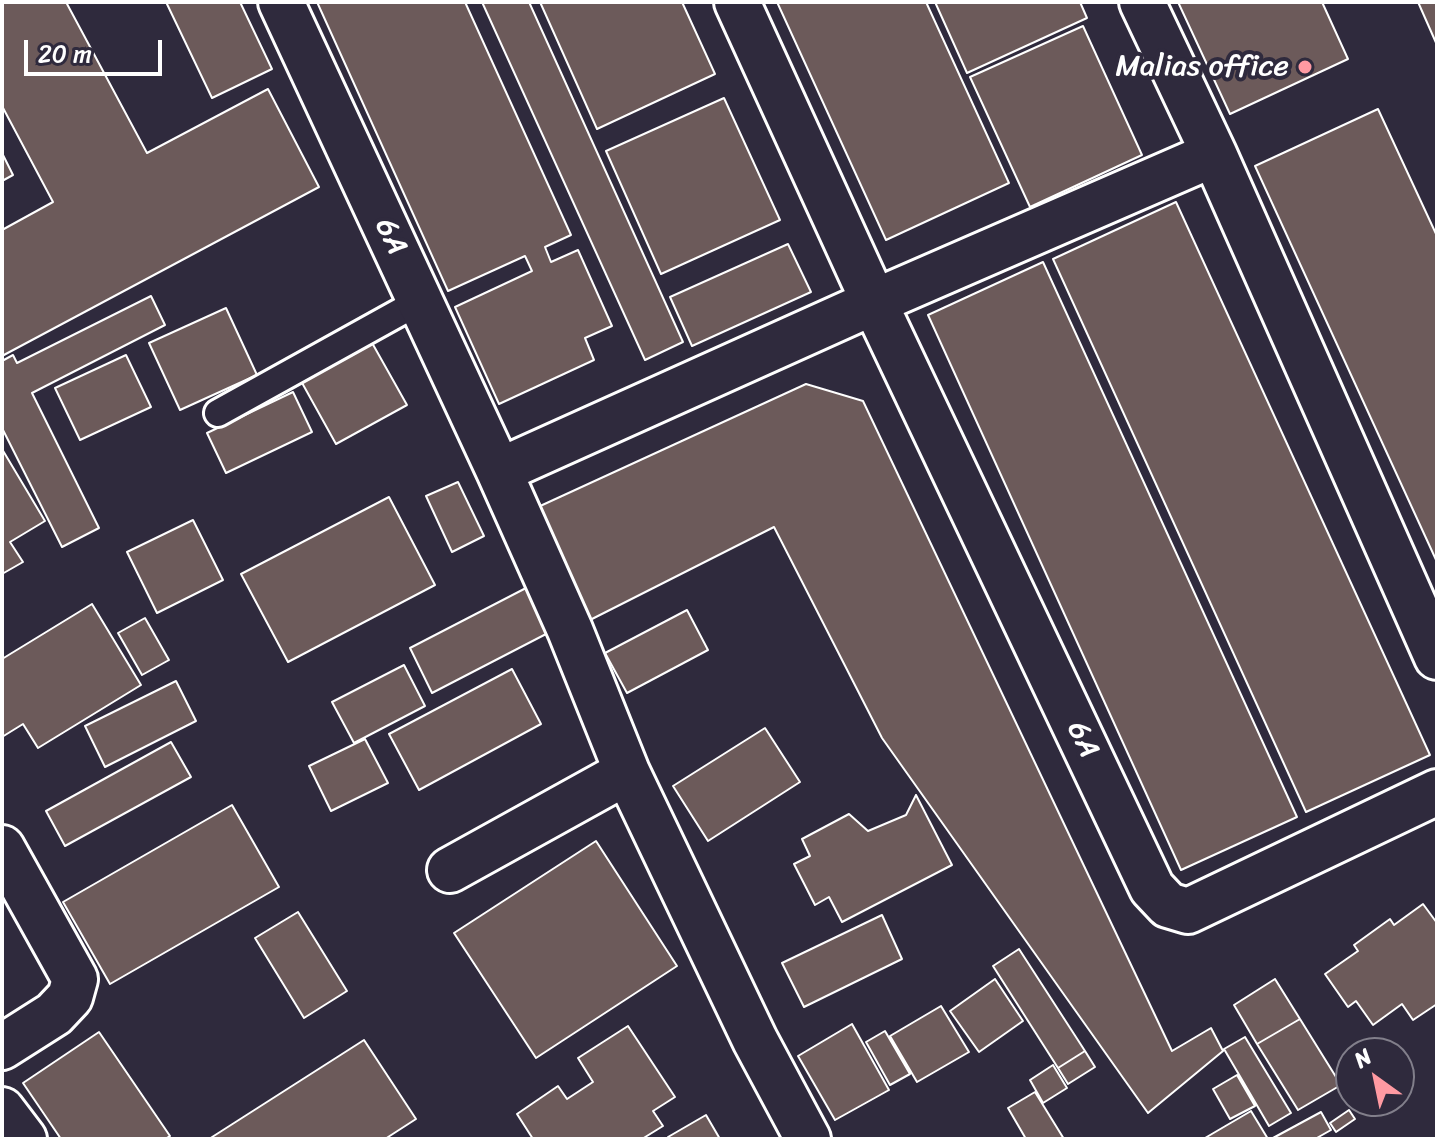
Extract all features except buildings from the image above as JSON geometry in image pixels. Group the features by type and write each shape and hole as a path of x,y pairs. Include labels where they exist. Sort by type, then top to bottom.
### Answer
{"street":[{"name":"6A","path":"281,2 499,471 570,630 627,772 755,1040 808,1139"},
{"name":"6A","path":"737,2 874,302 1152,888 1168,905 1188,911 1437,792"},
{"path":"1142,2 1214,154 1437,657"},
{"path":"499,471 874,302 1214,154"},
{"path":"450,870 627,772"},
{"path":"2,848 75,979 70,997 54,1014 2,1047"},
{"path":"2,1110 24,1139"}],"lane":[{"path":"218,413 420,301"}],"place":[{"name":"Malias office","path":"1305,67"}]}
